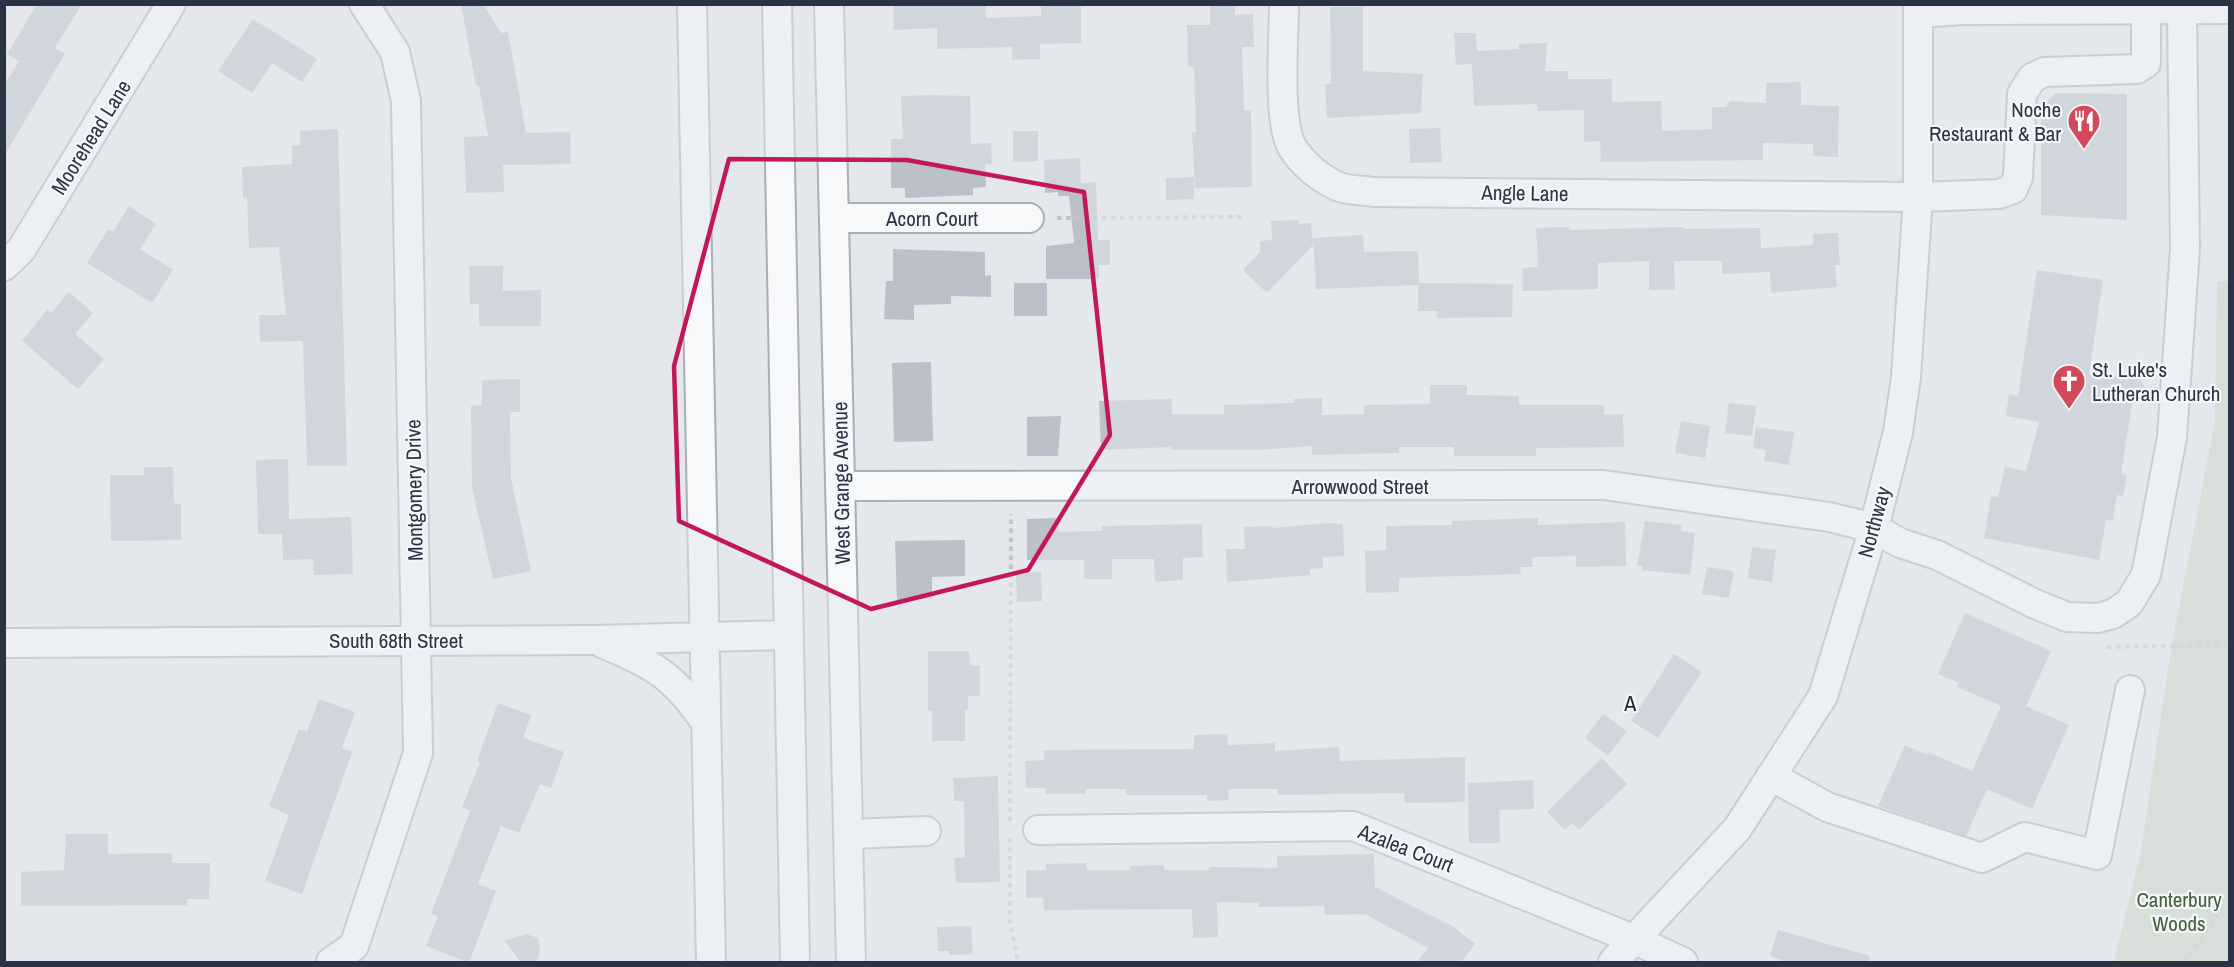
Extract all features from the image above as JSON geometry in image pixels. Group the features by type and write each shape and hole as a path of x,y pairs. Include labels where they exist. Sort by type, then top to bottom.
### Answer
{"street":[{"name":"Moorehead Lane","path":"4,266 21,250 171,4"},
{"name":"Montgomery Drive","path":"331,963 354,946 418,753 406,101 395,52 364,4"},
{"path":"692,4 711,963"},
{"path":"777,4 795,963"},
{"name":"West Grange Avenue","path":"829,4 842,486 851,963"},
{"name":"Angle Lane","path":"1284,4 1284,113 1291,146 1322,178 1339,187 1373,192 1918,197 1999,194 2013,189 2018,177 2022,94 2032,78 2044,72 2137,69 2146,63 2146,10"},
{"path":"1918,9 2229,9"},
{"name":"Northway","path":"1613,963 1737,829 1823,696 1874,528 1898,432 1906,377 1918,197 1918,9"},
{"name":"Arrowwood Street","path":"842,486 1604,485 1829,518 1874,528 1900,543 1937,555 2035,604 2067,617 2098,618 2114,614 2129,603 2146,575 2172,437 2184,282 2182,10"},
{"name":"Acorn Court","path":"834,218 1029,218"},
{"name":"South 68th Street","path":"4,643 417,639 593,640 788,635"},
{"path":"593,640 642,660 667,675 688,697 706,723"},
{"path":"1771,776 1827,807 1982,858 2025,837 2097,855 2130,690"},
{"name":"Azalea Court","path":"1038,830 1353,826 1633,939 1683,963"},
{"path":"849,834 926,831"}],"path":[{"path":"1029,218 1244,217"},
{"path":"1011,487 1010,922 1018,963"},
{"path":"2105,647 2229,645"},
{"path":"2184,963 2229,896"}],"highlighted area":[{"path":"729,159 907,160 1084,192 1110,435 1028,570 871,609 679,521 674,366"}],"green space":[{"name":"Canterbury Woods","path":"2217,281 2230,281 2229,962 2114,962 2141,851 2171,649 2215,421"}],"building":[{"path":"37,4 82,4 55,48 65,54 4,156 4,85 19,61 7,54"},
{"path":"461,4 483,4 501,33 508,32 526,133 570,132 571,164 503,165 504,192 466,193 464,137 488,136"},
{"path":"893,4 985,4 986,18 1041,16 1041,4 1081,4 1081,43 1040,44 1040,59 1012,60 1012,47 937,49 937,28 894,30"},
{"path":"1210,4 1235,4 1235,15 1253,14 1254,47 1242,47 1244,110 1251,110 1252,187 1195,188 1192,133 1196,132 1194,67 1188,67 1187,25 1210,25"},
{"path":"1330,7 1363,7 1363,71 1423,74 1421,113 1327,118 1325,84 1331,84"},
{"path":"253,19 317,59 302,82 272,63 252,93 218,71"},
{"path":"1454,33 1476,33 1477,51 1519,49 1519,44 1547,43 1545,71 1568,71 1568,79 1612,79 1612,102 1661,101 1662,131 1712,129 1712,107 1726,107 1730,101 1766,103 1766,83 1801,82 1801,105 1839,106 1838,157 1813,156 1813,144 1763,143 1763,160 1601,162 1600,141 1584,142 1584,110 1538,111 1537,104 1474,106 1472,64 1456,65"},
{"path":"2056,93 2127,94 2127,220 2041,215 2041,108"},
{"path":"901,96 970,96 971,144 991,143 992,164 985,164 986,187 973,188 973,195 905,198 905,188 891,188 891,139 903,139"},
{"path":"1440,128 1442,162 1410,163 1409,129"},
{"path":"338,129 347,466 307,466 303,341 260,342 259,315 286,315 279,247 249,248 247,197 243,197 242,167 292,164 292,146 300,145 300,131"},
{"path":"1013,131 1038,131 1038,161 1013,162"},
{"path":"1080,158 1081,183 1096,182 1098,240 1110,240 1110,265 1099,265 1099,279 1046,279 1046,246 1074,243 1069,196 1058,196 1058,192 1045,193 1044,160"},
{"path":"1194,177 1194,199 1166,200 1166,178"},
{"path":"129,206 156,224 140,249 173,270 152,303 87,263 108,229 113,232"},
{"path":"1299,220 1299,224 1311,223 1313,245 1267,293 1243,270 1260,252 1260,241 1272,240 1271,221"},
{"path":"1569,227 1569,230 1760,228 1761,248 1813,245 1813,234 1838,233 1840,265 1835,265 1837,287 1771,293 1770,272 1722,274 1722,261 1674,261 1675,290 1649,290 1649,261 1598,263 1598,289 1523,291 1522,268 1538,267 1536,228"},
{"path":"1363,235 1364,252 1418,251 1419,283 1513,284 1512,317 1437,318 1437,311 1418,311 1418,285 1316,289 1313,238"},
{"path":"893,249 985,252 985,276 991,275 991,297 951,296 951,304 914,305 914,320 884,319 886,281 893,281"},
{"path":"469,266 503,266 503,291 541,290 541,326 479,326 479,304 470,304"},
{"name":"St. Luke's Lutheran Church","path":"2037,270 2103,280 2089,374 2119,377 2134,369 2149,394 2132,404 2121,474 2127,475 2123,496 2117,495 2113,521 2106,520 2099,560 1984,538 1991,496 1998,497 2005,467 2026,471 2039,422 2006,416 2009,394 2018,396"},
{"path":"1014,283 1047,283 1047,316 1014,316"},
{"path":"69,292 93,313 75,334 104,359 78,389 22,341 47,310 51,313"},
{"path":"931,362 933,441 894,442 892,363"},
{"path":"520,379 520,412 510,412 511,478 531,571 493,579 472,487 471,406 482,405 482,380"},
{"path":"1430,385 1467,385 1467,395 1519,396 1519,405 1604,405 1604,415 1623,414 1624,447 1536,448 1536,456 1454,456 1454,447 1399,447 1399,453 1312,455 1312,446 1259,450 1171,450 1171,447 1101,450 1099,401 1172,399 1172,414 1224,414 1224,405 1294,403 1294,399 1322,398 1322,415 1364,414 1364,405 1430,404"},
{"path":"1729,403 1756,406 1752,436 1725,433"},
{"path":"1061,416 1058,456 1027,456 1027,417"},
{"path":"1681,421 1710,426 1705,458 1675,453"},
{"path":"1756,427 1794,432 1789,465 1764,461 1766,450 1753,448"},
{"path":"288,459 289,519 351,517 353,574 314,575 313,559 283,560 282,534 258,534 256,460"},
{"path":"144,467 173,467 174,503 181,504 181,540 111,541 110,475 144,475"},
{"path":"1059,518 1059,532 1102,531 1102,526 1202,524 1203,557 1183,558 1183,580 1155,582 1154,559 1112,559 1112,579 1084,579 1084,560 1027,560 1027,519"},
{"path":"1538,518 1538,525 1625,522 1626,566 1576,567 1576,556 1532,557 1533,567 1520,567 1521,574 1399,578 1399,592 1366,593 1365,551 1386,550 1386,526 1452,525 1452,521"},
{"path":"1645,521 1682,525 1681,531 1695,533 1690,575 1642,570 1642,566 1637,566"},
{"path":"1343,524 1344,556 1323,557 1323,568 1310,569 1310,575 1227,582 1226,549 1245,549 1244,527 1272,526 1272,528"},
{"path":"965,540 965,576 932,577 932,599 897,600 895,541"},
{"path":"1752,547 1776,550 1772,582 1748,578"},
{"path":"1707,567 1734,571 1729,598 1702,594"},
{"path":"1041,572 1042,601 1017,602 1016,573"},
{"path":"1965,613 2051,651 2026,706 2069,725 2032,809 1987,789 1966,836 1878,806 1905,745 1972,771 2001,706 1957,687 1959,683 1938,674"},
{"path":"928,651 969,651 970,665 980,666 980,696 968,696 968,710 965,709 965,741 932,741 932,711 928,711"},
{"path":"1674,654 1702,672 1658,738 1631,721"},
{"path":"319,699 355,712 342,748 352,752 302,894 265,881 289,815 269,806 299,729 307,732"},
{"path":"498,703 531,715 523,738 564,752 551,788 540,784 519,833 501,826 478,884 496,891 469,963 426,946 438,916 431,914 470,811 462,808 480,762 477,761"},
{"path":"1603,714 1627,731 1608,756 1585,738"},
{"path":"1227,734 1228,745 1275,743 1275,751 1339,747 1340,761 1465,757 1465,802 1405,803 1404,793 1278,795 1277,789 1228,789 1229,800 1207,801 1207,795 1126,795 1126,789 1086,789 1085,794 1046,794 1046,788 1026,788 1025,761 1044,760 1044,750 1194,749 1194,735"},
{"path":"1602,758 1627,784 1579,830 1572,823 1565,830 1547,812"},
{"path":"998,776 1000,882 956,883 954,858 965,858 964,801 954,801 953,778"},
{"path":"1533,780 1534,809 1499,810 1500,843 1469,843 1468,783"},
{"path":"66,834 108,834 108,854 172,853 172,863 210,863 209,899 187,899 187,905 21,906 21,872 64,870"},
{"path":"1374,854 1375,887 1454,927 1475,944 1460,963 1416,963 1428,948 1365,914 1325,915 1324,906 1259,907 1259,903 1217,902 1218,937 1193,938 1192,909 1044,910 1043,898 1026,898 1026,870 1046,870 1046,864 1086,863 1087,870 1130,870 1130,866 1164,865 1164,870 1209,870 1209,867 1277,868 1277,856"},
{"path":"971,926 973,954 949,955 949,951 938,951 937,927"},
{"path":"1778,930 1870,956 1869,963 1789,963 1770,956"},
{"path":"526,934 538,938 540,949 537,960 528,963 519,960 505,941"}],"place":[{"name":"Noche Restaurant & Bar","path":"2084,150"},
{"name":"St. Luke's Lutheran Church","path":"2069,410"}],"district":[{"name":"A","path":"1631,703"}]}
